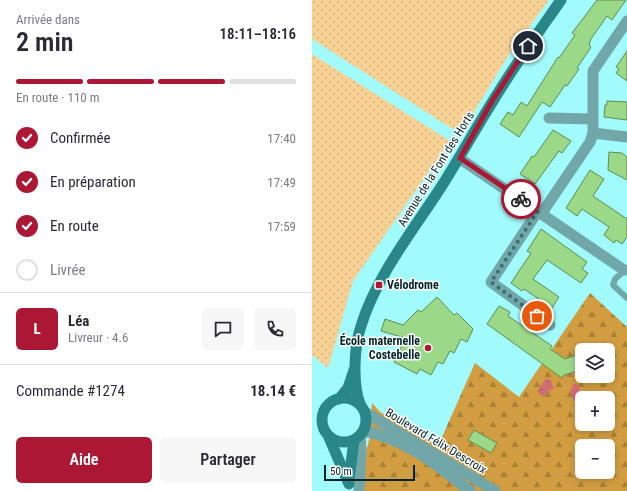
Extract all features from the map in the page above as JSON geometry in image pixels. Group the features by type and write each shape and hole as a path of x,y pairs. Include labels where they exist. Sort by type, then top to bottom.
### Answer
{"main road":[{"name":"Avenue de la Font des Horts","path":"363,409 358,396 356,344 361,325 376,290 460,158 492,101 561,0"},
{"name":"Avenue de la Font des Horts","path":"339,399 348,388 356,362"},
{"path":"339,399 354,400 363,409 366,420 359,436 349,488 322,423 322,416 328,405 339,399"},
{"path":"327,434 340,442 359,436"}],"street":[{"path":"550,325 491,282 590,142 593,133 593,71 627,21"},
{"path":"550,118 593,119"},
{"path":"593,133 627,137"},
{"path":"460,158 625,269"},
{"name":"Boulevard Félix Descroix","path":"363,409 495,491"},
{"name":"Boulevard Félix Descroix","path":"359,436 374,433 409,447 437,464 470,491"},
{"path":"359,436 361,450 359,491"}],"lane":[{"path":"625,269 615,279 613,285 627,298"}],"shaded area":[{"path":"312,0 549,0 510,53 464,128 451,128 312,39"},
{"path":"312,54 450,141 353,281 328,368 312,355"}],"green space":[{"path":"590,293 627,327 627,491 356,491 370,436 372,403 380,412 438,446 475,363 519,397"}],"water":[{"path":"546,378 551,381 554,389 548,391 544,397 537,392"},
{"path":"573,384 577,384 580,391 575,391 575,401 574,401 570,391"}],"building":[{"path":"597,0 626,0 612,20 607,16 591,39 589,45 591,47 577,68 579,69 567,86 565,85 550,107 542,102 519,137 500,124 508,112 513,115 521,102 527,106 558,57 559,58 575,35 572,33"},
{"path":"627,51 627,81 616,73 619,69 616,67"},
{"path":"607,101 627,102 627,120 604,117 605,105 607,105"},
{"path":"553,130 571,141 562,153 559,151 535,184 520,174 532,156 534,157"},
{"path":"609,152 622,153 627,157 627,180 608,170"},
{"path":"590,170 604,179 593,196 627,219 627,237 622,244 616,240 614,243 604,235 609,227 582,209 577,216 566,208"},
{"path":"541,229 587,262 582,269 588,273 581,283 547,260 533,279 559,297 552,308 524,289 522,291 511,283 531,253 527,251"},
{"path":"437,297 454,315 457,313 473,329 467,342 461,339 454,353 450,351 443,364 438,362 431,375 420,369 417,374 394,362 405,338 381,331 385,319 403,325 418,310 421,312"},
{"path":"499,306 510,312 508,316 552,346 550,349 565,359 575,355 575,372 564,375 562,378 487,324"},
{"path":"474,430 497,443 491,453 468,440"}],"way so far":[{"path":"521,199 538,211 491,282 498,289 537,316"}],"place":[{"name":"Vélodrome","path":"379,285"},
{"name":"École maternelle Costebelle","path":"428,348"}],"route":[{"path":"521,199 460,158 492,101 528,46"}]}
